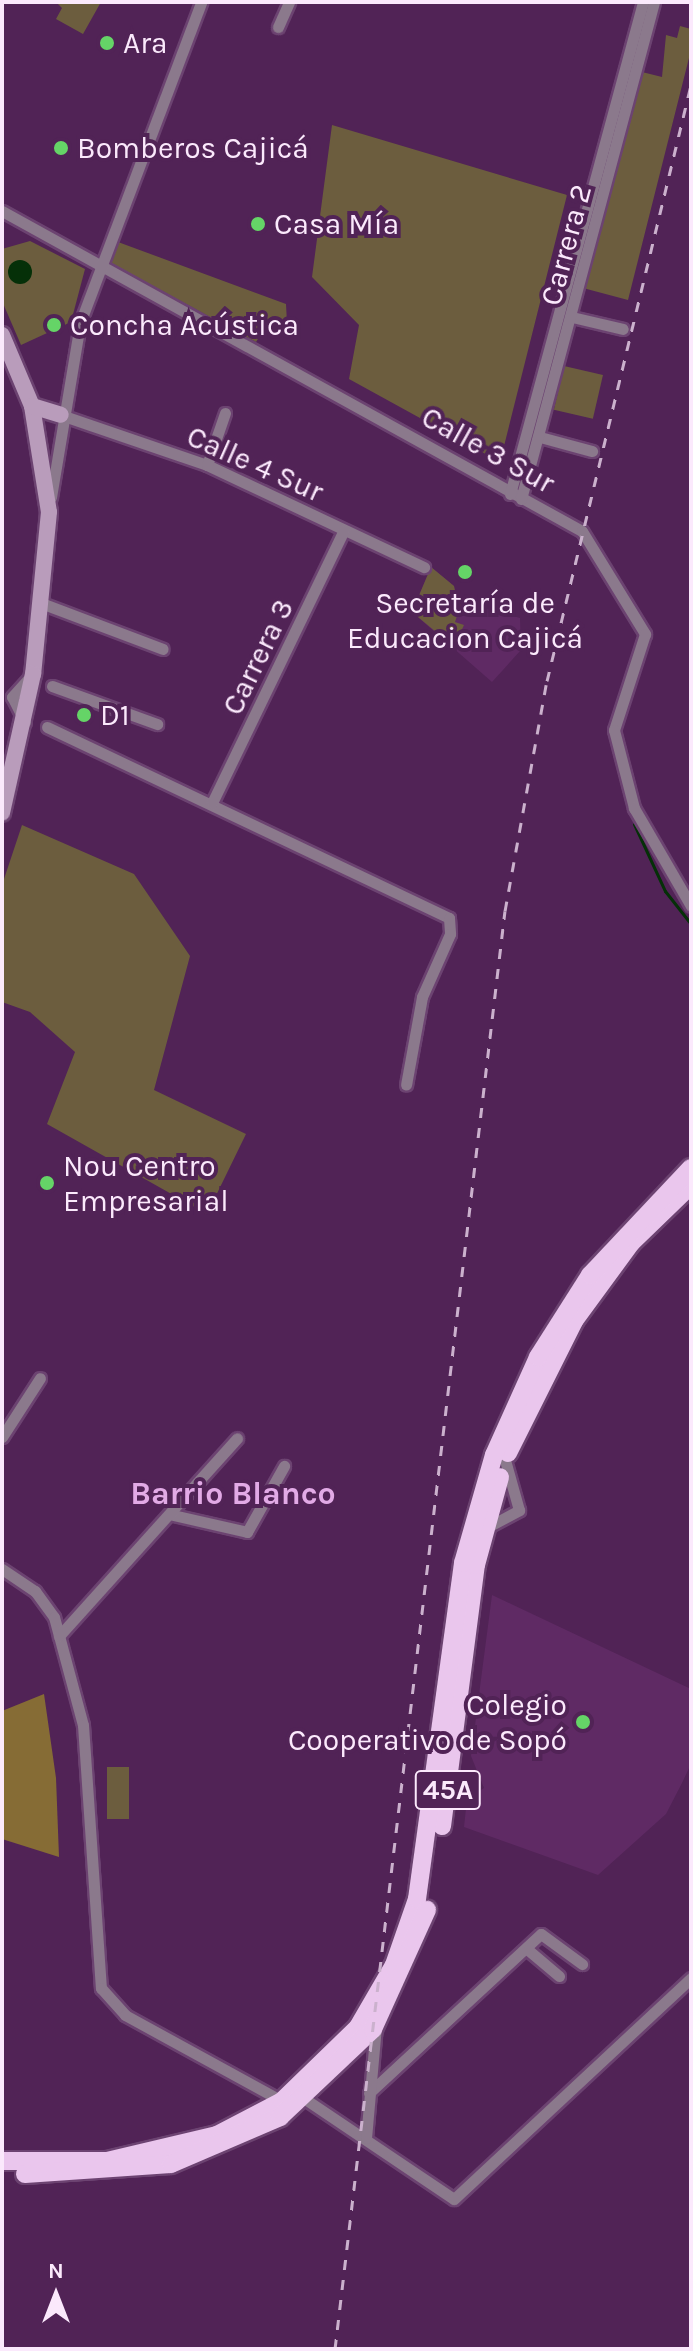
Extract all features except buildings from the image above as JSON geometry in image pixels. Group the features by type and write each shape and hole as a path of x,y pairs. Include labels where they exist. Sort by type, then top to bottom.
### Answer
{"highway":[{"name":"45A","path":"2,2161 160,2153 217,2135 282,2101 358,2027 407,1933 426,1858 463,1563 518,1397 590,1275 691,1168"},
{"name":"45A","path":"2,2173 94,2175 171,2164 246,2137 305,2099 377,2023 419,1939 435,1876 484,1529 505,1460 574,1321 631,1243 691,1185"}],"main road":[{"path":"2,335 32,406 49,512 33,674 25,722 2,813"},
{"path":"32,406 61,415"}],"street":[{"path":"49,512 61,415 100,263 201,2"},
{"path":"278,27 289,2"},
{"path":"515,496 643,2"},
{"name":"Carrera 2","path":"515,496 540,437 654,2"},
{"name":"Calle 3 Sur","path":"2,211 582,531 645,634 614,730 634,808 691,906"},
{"path":"572,317 623,329"},
{"path":"207,465 225,413"},
{"name":"Calle 4 Sur","path":"61,415 207,465 424,567"},
{"path":"540,437 592,451"},
{"name":"Carrera 3","path":"212,803 344,530"},
{"path":"41,603 163,649"},
{"path":"52,686 157,724"},
{"path":"47,727 449,918 450,934 422,997 406,1085"},
{"path":"2,1437 40,1378"},
{"path":"59,1636 173,1515 237,1438"},
{"path":"484,1529 522,1512 505,1460"},
{"path":"173,1515 247,1532 284,1466"},
{"path":"2,1569 46,1603 59,1636 86,1740 101,1988 125,2015 282,2101"},
{"path":"369,2093 543,1934 582,1964"},
{"path":"527,1949 559,1976"},
{"path":"305,2099 454,2199 691,1978"},
{"path":"366,2138 377,2023"}],"shaded area":[{"path":"56,2 101,2 83,34 56,19 62,8"},
{"path":"680,26 691,29 691,50 628,300 583,288 642,72 662,77 666,35 677,38"},
{"path":"332,125 567,195 500,462 349,379 359,325 312,277"},
{"path":"30,241 85,269 71,322 21,345 2,301 2,249"},
{"path":"118,242 286,304 287,323 272,317 256,342 109,262"},
{"path":"20,260 31,267 32,272 25,283 20,284 9,277 8,272 15,261"},
{"path":"564,366 603,375 593,419 554,410"},
{"path":"431,567 454,586 457,600 520,618 521,650 492,682 412,612"},
{"path":"431,567 454,586 457,600 485,608 479,616 459,610 455,622 464,625 454,647 412,612"},
{"path":"22,825 134,874 190,956 154,1090 246,1134 207,1214 47,1124 75,1052 30,1012 2,1002 2,885"},
{"name":"Colegio Cooperativo de Sopó","path":"492,1595 691,1689 691,1764 682,1783 666,1814 598,1875 464,1827 467,1799 484,1788 471,1756"},
{"path":"44,1694 56,1778 59,1857 2,1839 2,1711"},
{"path":"107,1767 129,1767 129,1819 107,1819"}],"waterway":[{"path":"634,824 665,891 691,924"}],"railway":[{"path":"335,2349 505,911 547,681 691,85"}],"place":[{"name":"Ara","path":"107,43"},
{"name":"Bomberos Cajicá","path":"61,148"},
{"name":"Casa Mía","path":"258,224"},
{"name":"Concha Acústica","path":"54,325"},
{"name":"Secretaría de Educacion Cajicá","path":"465,572"},
{"name":"D1","path":"84,715"},
{"name":"Nou Centro Empresarial","path":"47,1183"},
{"name":"Colegio Cooperativo de Sopó","path":"583,1722"}],"district":[{"name":"Barrio Blanco","path":"233,1494"}]}
